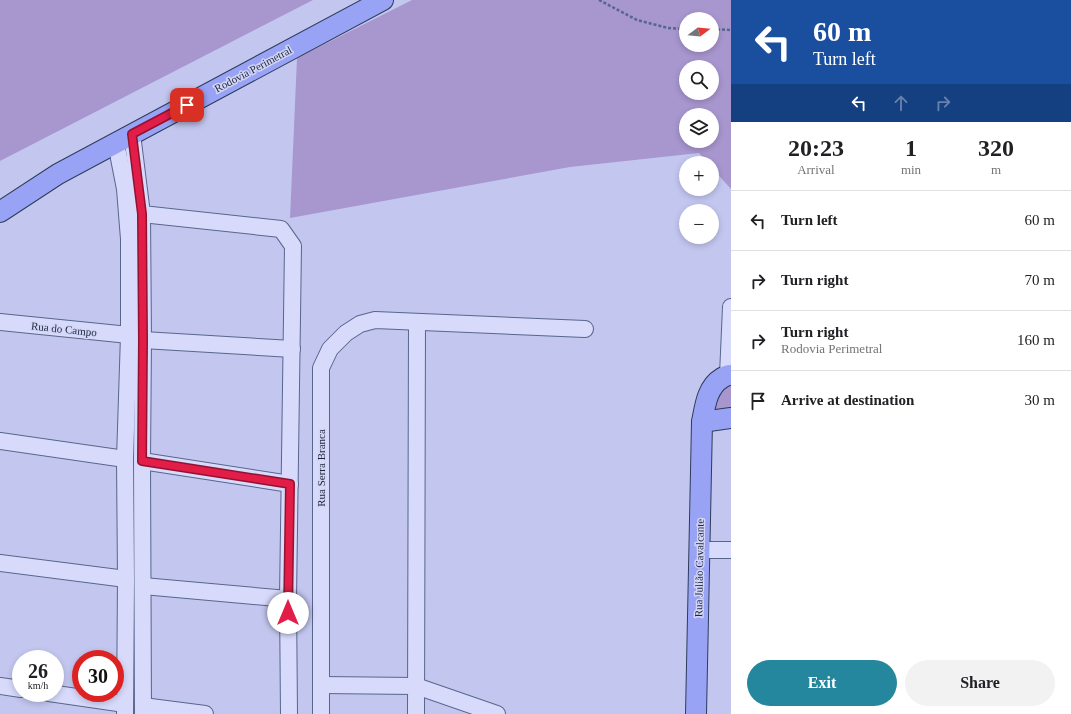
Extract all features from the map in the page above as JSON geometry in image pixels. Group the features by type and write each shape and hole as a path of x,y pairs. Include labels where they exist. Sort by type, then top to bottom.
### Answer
{"main road":[{"name":"Rodovia Perimetral","path":"0,212 58,174 383,0"},
{"name":"Rua Julião Cavalcante","path":"696,714 702,422 706,402 711,390 718,381 730,375"},
{"path":"702,422 731,418"}],"street":[{"path":"64,696 125,709 125,459 136,337 142,214 124,139"},
{"path":"124,139 124,189 136,337 142,461 143,710 205,714"},
{"path":"142,214 281,229 293,246 288,599 289,714"},
{"path":"730,375 731,307"},
{"name":"Rua Serra Branca","path":"321,714 322,368 330,349 346,333 360,324 375,320 585,329"},
{"name":"Rua do Campo","path":"0,322 136,337 292,349"},
{"path":"416,714 417,322"},
{"path":"0,441 125,459"},
{"path":"142,461 290,484"},
{"path":"700,550 731,550"},
{"path":"0,563 126,578"},
{"path":"143,586 288,599"},
{"path":"321,685 416,686 497,714"},
{"path":"0,686 12,688"}],"path":[{"path":"599,0 637,20 668,28 679,29"},
{"path":"719,29 731,30"}],"shaded area":[{"path":"0,0 313,0 0,161"},
{"path":"412,0 731,0 731,189 719,176 719,156 702,156 699,153 570,167 290,218 297,58"},
{"path":"731,385 731,407 709,413 720,392"}],"route":[{"path":"187,105 132,134 142,214 142,461 290,484 288,613"}]}
